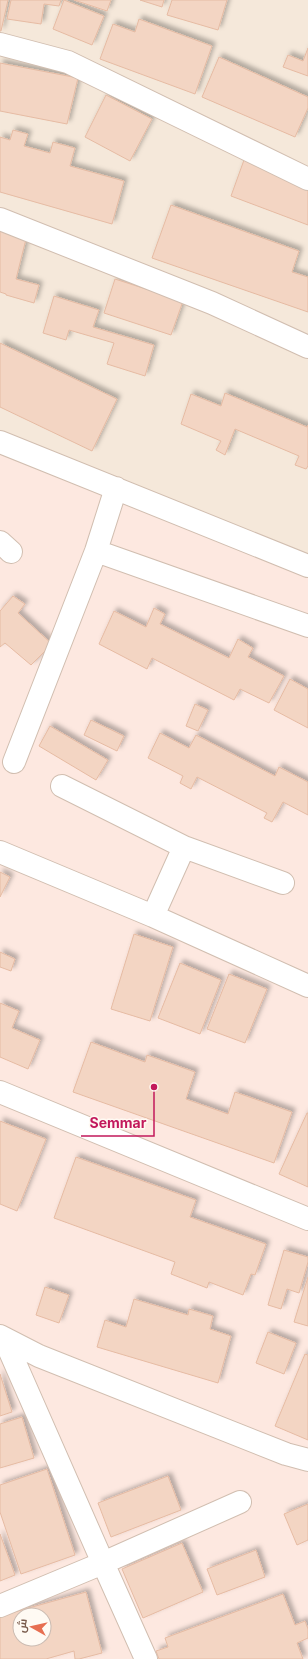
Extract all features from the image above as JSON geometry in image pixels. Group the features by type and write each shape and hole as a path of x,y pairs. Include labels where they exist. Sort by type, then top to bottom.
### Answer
{"street":[{"path":"0,44 68,62 308,179"},
{"path":"0,219 212,303 308,347"},
{"path":"0,442 308,566"},
{"path":"14,762 96,551 116,488"},
{"path":"96,551 308,626"},
{"path":"62,786 184,847 283,884"},
{"path":"153,916 184,847"},
{"path":"0,852 153,916 308,986"},
{"path":"0,1092 308,1219"},
{"path":"2,1337 39,1356 286,1454 308,1460"},
{"path":"2,1337 146,1659"},
{"path":"0,1606 103,1563 240,1502"}],"shaded area":[{"path":"0,0 308,0 308,982 0,862"},
{"path":"0,432 308,559 308,1659 0,1659"}],"building":[{"path":"0,0 8,0 1,31 0,31"},
{"path":"11,0 61,0 59,6 44,4 41,24 7,19"},
{"path":"64,0 104,16 92,45 53,29"},
{"path":"74,0 111,0 107,11"},
{"path":"140,0 164,0 162,7"},
{"path":"172,0 227,0 218,30 167,15"},
{"path":"139,19 212,46 195,94 100,59 113,24 135,32"},
{"path":"308,48 308,76 283,67 288,55 303,61"},
{"path":"219,57 308,97 308,108 295,137 202,97"},
{"path":"0,63 78,78 67,124 0,111"},
{"path":"106,95 152,119 130,161 85,137"},
{"path":"13,130 28,134 24,146 50,153 53,142 75,148 70,166 124,181 112,224 0,192 0,137 10,140"},
{"path":"244,160 308,184 308,225 231,196"},
{"path":"171,205 299,251 292,272 308,277 308,312 152,258"},
{"path":"0,228 27,235 16,279 39,285 34,303 0,292"},
{"path":"115,279 183,301 171,335 104,313"},
{"path":"54,296 99,310 93,327 154,345 145,376 107,364 114,343 69,330 66,340 43,333"},
{"path":"0,343 117,399 92,451 0,407"},
{"path":"225,393 307,427 308,425 308,466 306,469 295,465 299,456 235,429 225,455 216,450 221,441 181,424 191,394 221,406"},
{"path":"13,596 25,604 18,613 52,644 31,665 5,643 0,647 0,611"},
{"path":"154,608 165,614 160,624 229,658 238,639 253,648 248,657 284,676 269,703 240,689 234,700 152,658 147,669 99,644 114,611 146,627"},
{"path":"290,679 308,689 308,728 274,710"},
{"path":"195,704 208,710 198,731 186,726"},
{"path":"91,720 124,736 117,751 84,735"},
{"path":"50,726 108,760 96,780 39,746"},
{"path":"160,733 189,748 196,735 275,776 279,767 308,782 308,815 283,802 272,822 264,818 267,813 197,777 191,789 180,783 183,776 148,758"},
{"path":"0,872 10,877 0,897"},
{"path":"134,934 173,947 150,1021 111,1009"},
{"path":"0,952 15,959 11,971 0,967"},
{"path":"180,963 221,980 200,1034 158,1018"},
{"path":"229,974 267,989 245,1043 207,1029"},
{"path":"0,1003 19,1011 12,1028 40,1040 28,1069 0,1057"},
{"path":"91,1042 145,1062 147,1055 195,1072 186,1099 228,1114 235,1092 292,1112 274,1163 73,1092"},
{"path":"308,1113 308,1187 279,1174"},
{"path":"0,1121 46,1139 17,1211 0,1204"},
{"path":"76,1157 196,1200 190,1217 266,1244 255,1275 251,1274 243,1295 209,1282 207,1288 171,1274 175,1262 54,1218"},
{"path":"284,1250 308,1257 308,1262 299,1293 287,1289 281,1309 268,1305"},
{"path":"308,1277 308,1326 294,1322"},
{"path":"45,1287 69,1295 59,1323 36,1315"},
{"path":"134,1299 188,1315 189,1309 213,1316 210,1329 231,1336 218,1383 97,1347 105,1320 126,1327"},
{"path":"268,1332 296,1343 284,1374 256,1363"},
{"path":"305,1354 308,1355 308,1440 275,1426"},
{"path":"0,1374 12,1412 0,1416"},
{"path":"22,1417 34,1458 0,1468 0,1424"},
{"path":"47,1469 75,1555 21,1574 0,1512 0,1485"},
{"path":"168,1476 181,1510 111,1537 98,1503"},
{"path":"308,1504 308,1540 297,1545 284,1514"},
{"path":"0,1534 15,1575 0,1581"},
{"path":"182,1543 203,1592 143,1618 122,1569"},
{"path":"256,1550 265,1577 217,1595 207,1569"},
{"path":"86,1592 102,1653 79,1659 75,1659 74,1651 46,1659 0,1659 0,1616 12,1613 12,1647 52,1647 52,1607 32,1607"},
{"path":"283,1594 295,1625 305,1621 308,1629 308,1638 297,1643 303,1659 159,1659 156,1651 168,1647 165,1638"}],"place":[{"name":"Semmar","path":"154,1087"}]}
